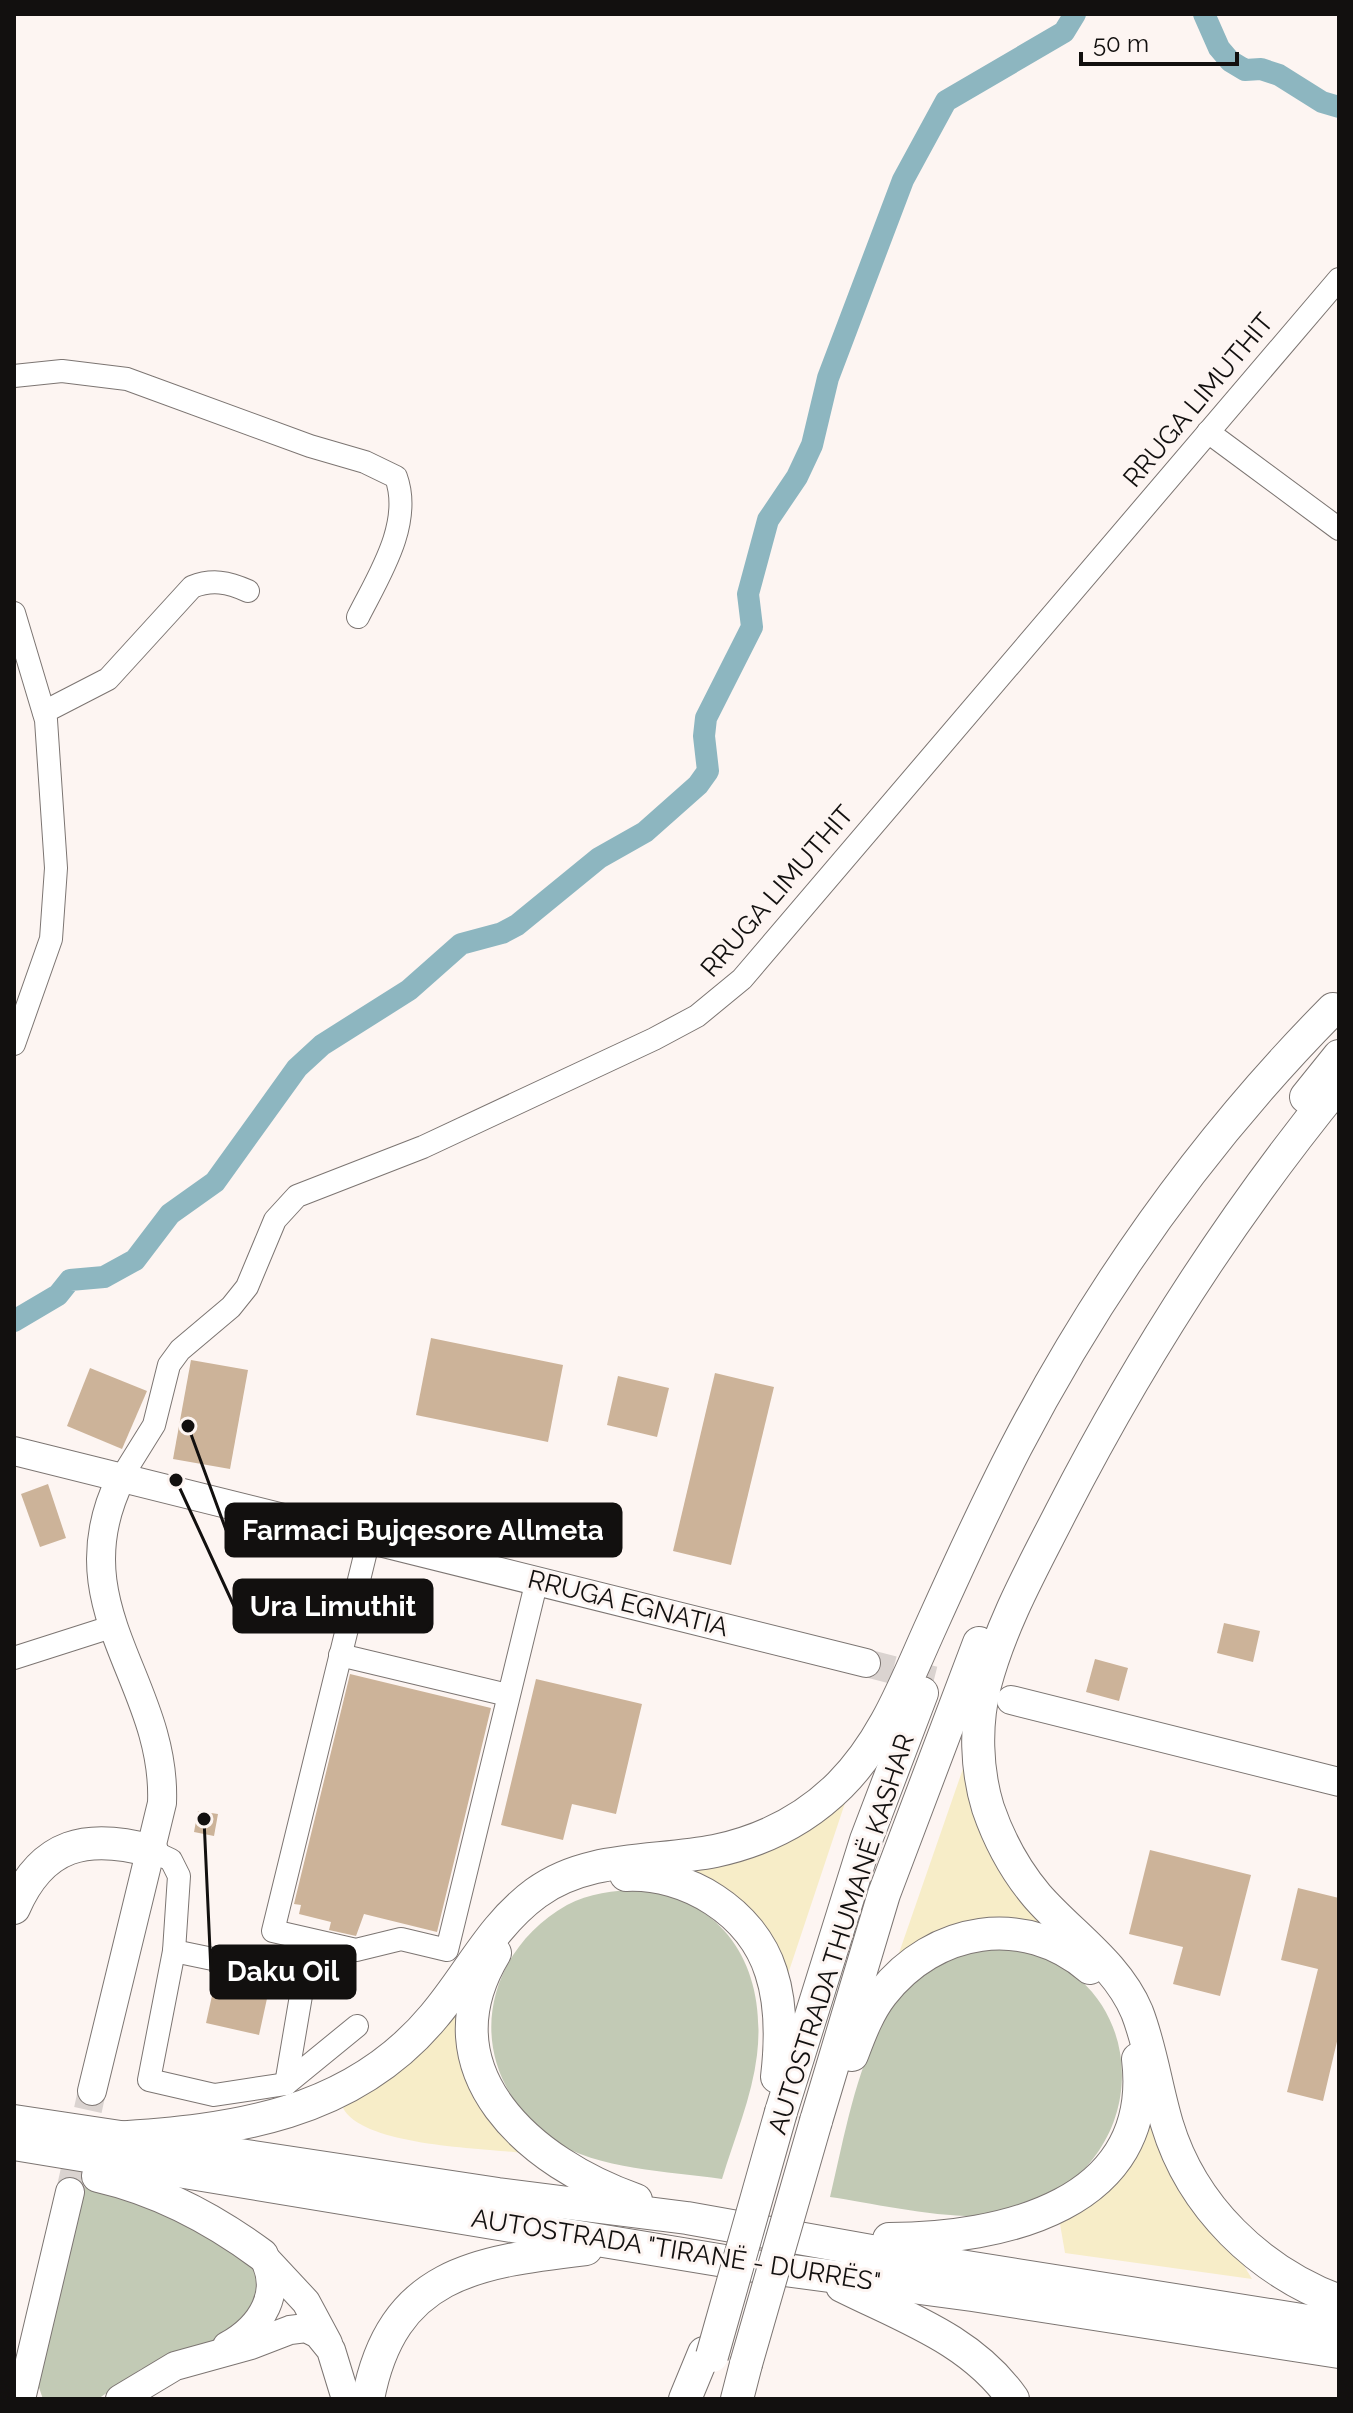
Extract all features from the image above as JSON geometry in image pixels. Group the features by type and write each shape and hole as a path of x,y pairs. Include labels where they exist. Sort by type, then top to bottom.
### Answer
{"highway":[{"name":"AUTOSTRADA THUMANË KASHAR","path":"708,2354 752,2210 777,2111 866,1840 932,1667 976,1566 1087,1338 1125,1279 1234,1132 1336,1005"},
{"name":"AUTOSTRADA THUMANË KASHAR","path":"753,2366 788,2218 821,2122 884,1894 970,1662 1072,1451 1178,1293 1239,1185 1339,1056"},
{"path":"1178,1293 1339,1084"},
{"path":"112,2138 179,2134 236,2125 329,2097 387,2065 410,2045 499,1928 553,1882 596,1867 740,1844 771,1833 817,1805 860,1762 892,1713 979,1521 1054,1377 1087,1338"},
{"path":"1142,1348 999,1641 978,1731 983,1790 999,1835 1023,1879 1106,1965 1134,2005 1147,2042 1168,2127 1186,2173 1201,2197 1239,2239 1268,2262 1339,2301"},
{"path":"14,1908 44,1861 61,1851 88,1842 107,1842 152,1851"},
{"path":"687,2218 579,2177 523,2138 501,2114 483,2084 474,2051 474,2017 481,1985 505,1936 544,1900 600,1878 658,1876 708,1896 743,1924 771,1971 780,2029 777,2111"},
{"path":"821,2122 880,1996 914,1961 931,1950 965,1937 1016,1933 1058,1945 1077,1957 1113,1991 1126,2013 1135,2039 1139,2084 1131,2123 1107,2169 1073,2200 1025,2222 996,2230 936,2239 821,2241"},
{"path":"14,2102 71,2130"},
{"name":"AUTOSTRADA \"TIRANË - DURRËS\"","path":"14,2121 112,2138 687,2218 1339,2326"},
{"name":"AUTOSTRADA \"TIRANË - DURRËS\"","path":"14,2144 820,2275 987,2297 1339,2352"},
{"path":"14,2155 162,2196 219,2226 262,2255"},
{"path":"368,2399 383,2343 399,2318 438,2284 490,2264 625,2244"},
{"path":"820,2275 956,2343 981,2360 1013,2399"},
{"path":"685,2399 708,2354"},
{"path":"700,2399 708,2354"},
{"path":"737,2399 753,2366"},
{"path":"753,2366 754,2399"}],"main road":[{"name":"RRUGA EGNATIA","path":"25,1454 866,1663"},
{"path":"92,2091 162,1803 162,1761 145,1708 111,1627 101,1582 100,1555 106,1511 121,1478"},
{"path":"1011,1700 1339,1782"},
{"path":"25,2394 70,2192"},
{"path":"262,2255 306,2302 331,2350 346,2399"},
{"path":"205,2357 232,2344 267,2305 272,2271 262,2255"},
{"path":"120,2399 175,2366 306,2328 318,2334 331,2350"}],"street":[{"name":"RRUGA LIMUTHIT","path":"121,1478 154,1425 169,1365 180,1350 231,1307 247,1287 275,1220 286,1206 310,1188 423,1147 654,1039 723,997 1339,279"},
{"path":"14,376 62,371 127,379 310,446 365,462 396,477 398,520 390,552 358,617"},
{"path":"1208,432 1339,529"},
{"path":"44,712 108,679 192,587 205,582 231,583 248,591"},
{"path":"14,613 44,712 56,868 51,939 41,977 14,1044"},
{"path":"369,1539 273,1931 356,1950 401,1939 447,1950 537,1580"},
{"path":"14,1658 111,1627"},
{"path":"340,1655 508,1695"},
{"path":"152,1851 171,1860 179,1876 174,1951 149,2080 214,2095 286,2084 357,2026"},
{"path":"174,1951 304,1978 286,2084"}],"green space":[{"path":"638,1889 669,1896 696,1907 717,1924 735,1944 755,1994 758,2024 755,2071 722,2179 612,2163 591,2158 551,2140 541,2133 518,2105 502,2078 493,2050 491,2022 496,1994 506,1968 521,1944 542,1923 575,1901 602,1893"},
{"path":"986,1945 1042,1956 1084,1983 1110,2020 1122,2064 1118,2109 1098,2152 1063,2188 1011,2212 947,2215 830,2197 860,2075 886,2016 903,1991 924,1972 946,1959"},
{"path":"84,2187 154,2208 260,2272 257,2305 218,2340 141,2369 98,2399 43,2399 37,2382"}],"sand":[{"path":"966,1760 1055,1930 901,1955 899,1953"},
{"path":"846,1800 788,1974 688,1870"},
{"path":"463,1994 522,2153 398,2138 355,2121 343,2108"},
{"path":"1148,2105 1252,2279 1065,2253 1060,2224 1095,2199"}],"building":[{"path":"431,1338 563,1365 548,1442 416,1415"},
{"path":"191,1360 248,1370 230,1469 173,1459"},
{"path":"90,1368 147,1391 122,1449 67,1426"},
{"path":"715,1373 774,1387 731,1565 673,1551"},
{"path":"618,1376 669,1388 657,1437 607,1425"},
{"path":"48,1484 66,1538 40,1547 21,1494"},
{"path":"1224,1623 1260,1631 1253,1662 1217,1653"},
{"path":"1095,1659 1128,1668 1119,1701 1086,1692"},
{"path":"350,1674 491,1708 437,1932 364,1914 356,1936 329,1930 331,1922 299,1914 301,1905 294,1904"},
{"path":"536,1679 642,1704 616,1814 572,1804 563,1840 501,1825"},
{"path":"198,1811 218,1814 214,1836 194,1832"},
{"path":"1150,1850 1251,1875 1220,1996 1173,1984 1183,1947 1129,1934"},
{"path":"1298,1888 1339,1898 1339,2033 1323,2101 1287,2092 1318,1969 1281,1960"},
{"path":"215,1982 268,1994 259,2035 206,2023"}],"waterway":[{"path":"14,1321 58,1295 70,1280 104,1277 135,1260 170,1214 215,1182 297,1068 322,1045 409,990 461,944 502,933 517,925 599,858 645,832 698,785 708,771 704,736 706,718 752,627 748,594 768,520 797,477 812,445 828,378 903,180 946,101 1064,32 1075,14"},
{"path":"1204,14 1219,48 1230,61 1245,70 1261,69 1279,75 1322,102 1339,107"}],"tunnel":[{"path":"866,1663 983,1693"},
{"path":"70,2192 92,2091"}],"place":[{"name":"Farmaci Bujqesore Allmeta","path":"188,1426"},
{"name":"Ura Limuthit","path":"176,1480"},
{"name":"Daku Oil","path":"204,1819"}]}
